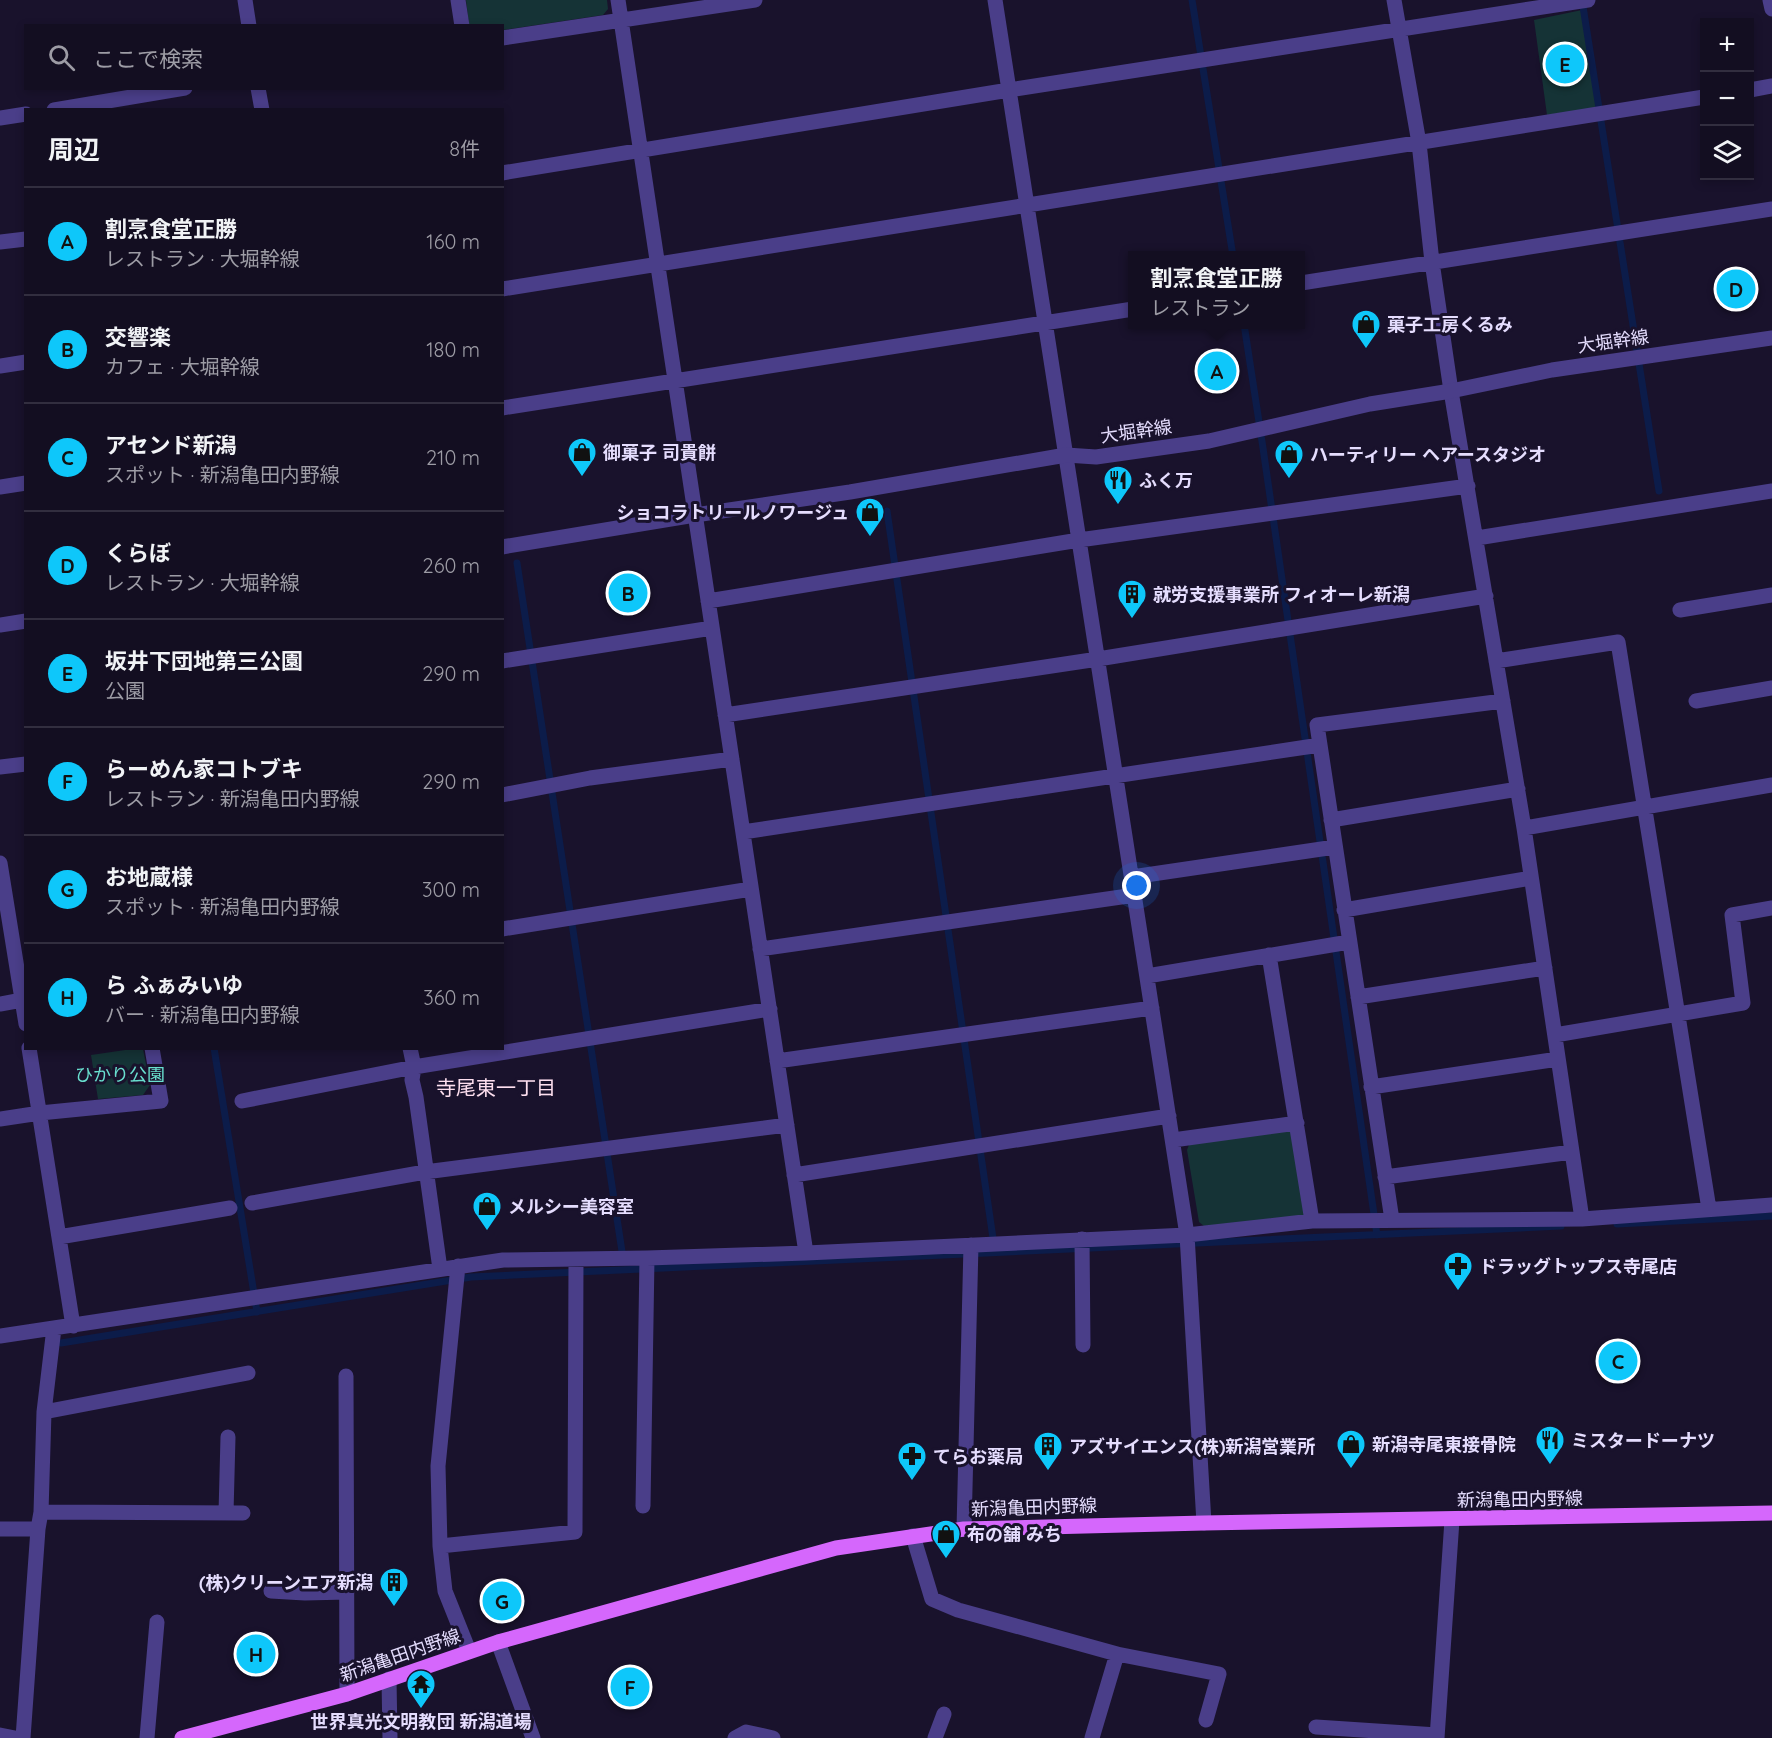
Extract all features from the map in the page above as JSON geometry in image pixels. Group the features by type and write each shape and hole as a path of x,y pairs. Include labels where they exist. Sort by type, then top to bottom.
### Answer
{"main road":[{"name":"新潟亀田内野線","path":"182,1738 347,1694 498,1642 836,1548 913,1536 964,1529 1204,1522 1452,1520 1772,1513"}],"street":[{"path":"245,0 249,24"},
{"path":"458,0 462,24"},
{"path":"618,0 806,1253"},
{"path":"504,38 755,0"},
{"path":"995,0 1187,1235 1204,1522"},
{"path":"1394,0 1419,142 1432,262 1450,391 1477,538 1518,789 1582,1219"},
{"path":"504,173 1009,90 1588,0"},
{"path":"1770,0 1772,9"},
{"path":"1754,89 1772,86"},
{"path":"66,108 173,90"},
{"path":"258,90 262,108"},
{"path":"504,289 1700,98"},
{"path":"0,118 24,114"},
{"path":"1305,282 1772,209"},
{"path":"0,242 24,239"},
{"path":"504,408 1128,310"},
{"name":"大堀幹線","path":"504,547 850,492 1066,454 1096,457 1209,441 1370,404 1450,391 1552,370 1772,338"},
{"path":"0,366 24,362"},
{"path":"0,487 24,483"},
{"path":"708,601 1079,540 1468,486"},
{"path":"1477,538 1772,491"},
{"path":"1680,610 1772,595"},
{"path":"725,715 1486,596"},
{"path":"0,625 24,621"},
{"path":"504,661 712,628"},
{"path":"1496,661 1618,642 1709,1209"},
{"path":"1696,701 1772,688"},
{"path":"1392,1220 1317,725 1503,701"},
{"path":"743,832 1320,745"},
{"path":"504,795 590,778 732,759"},
{"path":"0,767 24,764"},
{"path":"1524,828 1772,785"},
{"path":"1331,820 1518,789"},
{"path":"1132,877 1335,847"},
{"path":"0,863 2,887 24,1012"},
{"path":"1344,910 1532,879"},
{"path":"504,929 752,889"},
{"path":"760,949 1134,895"},
{"path":"1555,1035 1743,1003 1732,915 1772,908"},
{"path":"1147,976 1349,942"},
{"path":"1269,956 1312,1221"},
{"path":"1358,998 1545,968"},
{"path":"0,1004 22,1000"},
{"path":"777,1061 1152,1008"},
{"path":"242,1101 414,1067 770,1009"},
{"path":"29,1050 73,1326"},
{"path":"0,1119 161,1101 152,1050"},
{"path":"410,1050 414,1067 412,1080 440,1269"},
{"path":"1371,1087 1558,1059"},
{"path":"794,1175 1169,1116"},
{"path":"1173,1140 1297,1123"},
{"path":"252,1203 425,1172 787,1125"},
{"path":"1385,1177 1572,1152"},
{"path":"0,1336 503,1260 806,1253 1187,1235 1312,1221 1582,1219 1772,1205"},
{"path":"59,1237 230,1208"},
{"path":"1082,1239 1083,1344"},
{"path":"964,1529 971,1245"},
{"path":"643,1506 647,1258"},
{"path":"440,1546 575,1532 576,1260"},
{"path":"458,1266 438,1466 440,1546 445,1591 469,1651"},
{"path":"23,1738 41,1512 44,1412 54,1328"},
{"path":"44,1412 248,1373"},
{"path":"346,1376 347,1694"},
{"path":"226,1513 228,1437"},
{"path":"41,1512 243,1513"},
{"path":"1316,1727 1437,1737 1452,1520"},
{"path":"0,1529 38,1529"},
{"path":"913,1536 932,1599 958,1610 1117,1654 1219,1674 1206,1720"},
{"path":"272,1591 347,1592"},
{"path":"147,1738 157,1622"},
{"path":"498,1642 533,1738"},
{"path":"1092,1738 1117,1654"},
{"path":"389,1679 390,1738"},
{"path":"935,1738 944,1714"},
{"path":"735,1738 746,1732 773,1738"},
{"path":"0,1735 15,1738"}],"green space":[{"path":"466,0 607,0 608,9 603,15 504,30 504,24 469,24"},
{"path":"1582,10 1597,108 1547,115 1534,20"},
{"name":"ひかり公園","path":"143,1050 150,1085 143,1095 98,1099 91,1055"},
{"path":"1285,1128 1291,1132 1307,1213 1299,1219 1204,1226 1199,1222 1187,1150 1190,1142"}],"waterway":[{"path":"1192,0 1232,251"},
{"path":"1582,0 1659,491"},
{"path":"1245,329 1377,1235"},
{"path":"887,511 994,1245"},
{"path":"517,563 623,1258"},
{"path":"214,1050 257,1312"},
{"path":"1617,1224 1772,1216"},
{"path":"61,1343 471,1277 1561,1226"}],"place":[{"name":"坂井下団地第三公園","path":"1565,64"},
{"name":"くらぼ","path":"1736,289"},
{"name":"菓子工房くるみ","path":"1366,350"},
{"name":"割烹食堂正勝","path":"1217,371"},
{"name":"御菓子 司貴餅","path":"582,478"},
{"name":"ハーティリー ヘアースタジオ","path":"1289,480"},
{"name":"ふく万","path":"1118,506"},
{"name":"ショコラトリールノワージュ","path":"870,538"},
{"name":"交響楽","path":"628,593"},
{"name":"就労支援事業所 フィオーレ新潟","path":"1132,620"},
{"name":"メルシー美容室","path":"487,1232"},
{"name":"ドラッグトップス寺尾店","path":"1458,1292"},
{"name":"アセンド新潟","path":"1618,1361"},
{"name":"ミスタードーナツ","path":"1550,1466"},
{"name":"新潟寺尾東接骨院","path":"1351,1470"},
{"name":"アズサイエンス(株)新潟営業所","path":"1048,1472"},
{"name":"てらお薬局","path":"912,1482"},
{"name":"布の舗 みち","path":"946,1560"},
{"name":"お地蔵様","path":"502,1601"},
{"name":"(株)クリーンエア新潟","path":"394,1608"},
{"name":"ら ふぁみいゆ","path":"256,1654"},
{"name":"らーめん家コトブキ","path":"630,1687"},
{"name":"世界真光文明教団 新潟道場","path":"421,1710"}],"district":[{"name":"寺尾東一丁目","path":"496,1087"}]}
